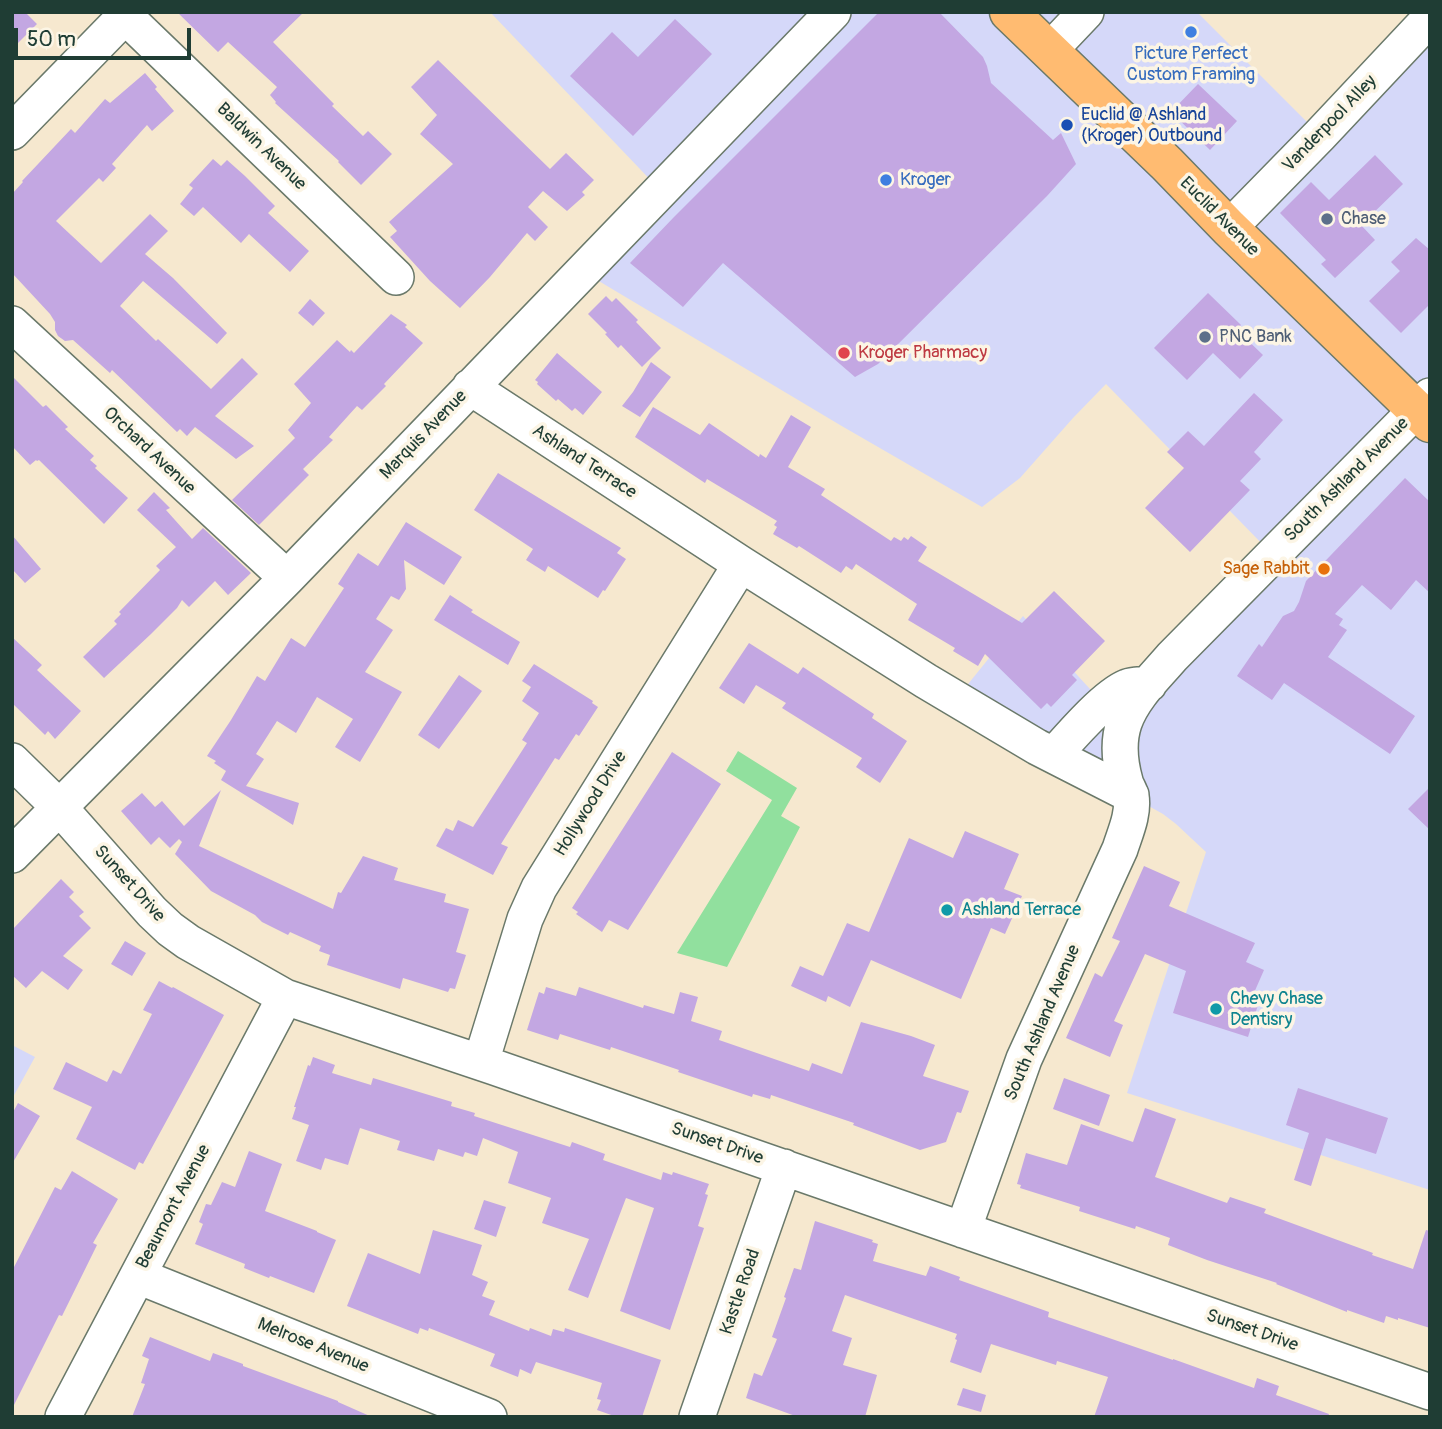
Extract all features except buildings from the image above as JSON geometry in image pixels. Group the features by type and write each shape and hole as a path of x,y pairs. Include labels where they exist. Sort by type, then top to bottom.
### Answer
{"main road":[{"name":"Euclid Avenue","path":"1009,12 1167,164 1229,228 1425,410"}],"street":[{"name":"Marquis Avenue","path":"12,855 287,578 833,12"},
{"path":"1049,51 1086,12"},
{"path":"12,132 127,14"},
{"name":"Baldwin Avenue","path":"127,14 396,277"},
{"name":"Vanderpool Alley","path":"1229,228 1430,18"},
{"name":"Orchard Avenue","path":"12,324 287,578"},
{"name":"Ashland Terrace","path":"470,387 926,681 1054,755 1130,795"},
{"name":"South Ashland Avenue","path":"963,1230 1024,1059 1120,849 1129,821 1130,795 1122,770 1121,737 1128,714 1139,696 1172,657 1425,410"},
{"name":"Hollywood Drive","path":"481,1062 525,919 539,888 741,564"},
{"path":"1054,755 1078,728 1116,693 1129,686 1149,684"},
{"name":"Sunset Drive","path":"12,761 59,807 170,929 285,998 481,1062 1430,1392"},
{"name":"Beaumont Avenue","path":"63,1417 285,998"},
{"name":"Kastle Road","path":"697,1417 784,1167"},
{"name":"Melrose Avenue","path":"138,1276 489,1417"}],"shaded area":[{"path":"490,12 1197,12 1320,135 1430,18 1430,1190 1127,1093 1206,852 1163,814 956,699 1023,616 1123,725 1272,554 1106,384 1020,478 982,507 582,271 660,190"},
{"path":"12,1045 35,1057 12,1099"}],"green space":[{"path":"738,751 797,788 781,816 800,827 727,967 677,953 772,800 726,771"}],"place":[{"name":"Picture Perfect Custom Framing","path":"1191,32"},
{"name":"Euclid @ Ashland (Kroger) Outbound","path":"1067,125"},
{"name":"Kroger","path":"886,180"},
{"name":"Chase","path":"1327,219"},
{"name":"PNC Bank","path":"1205,337"},
{"name":"Kroger Pharmacy","path":"844,353"},
{"name":"Sage Rabbit","path":"1324,569"},
{"name":"Ashland Terrace","path":"947,910"},
{"name":"Chevy Chase Dentisry","path":"1216,1009"}]}
